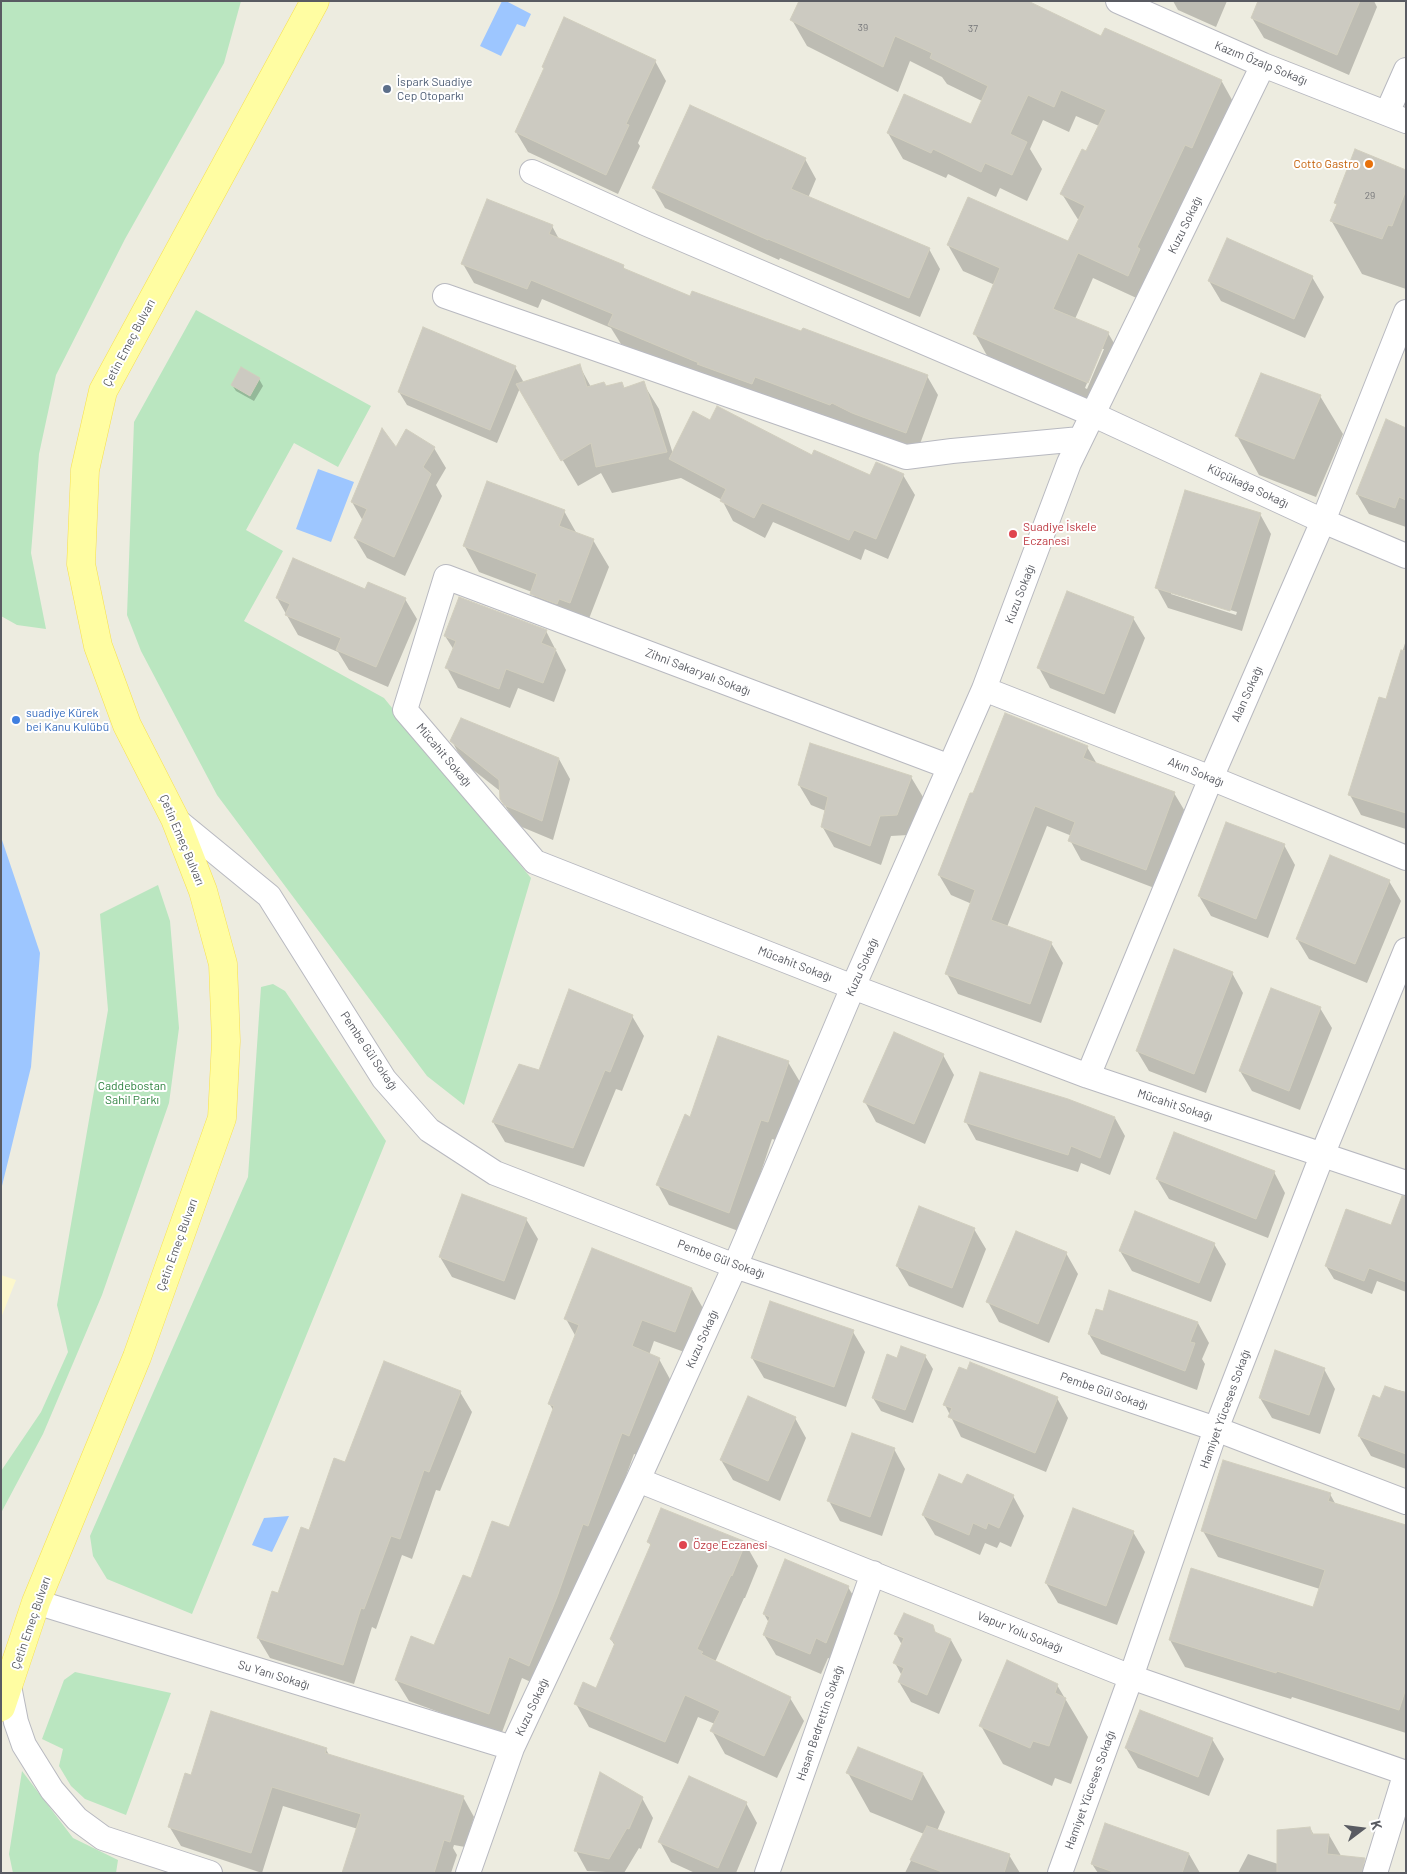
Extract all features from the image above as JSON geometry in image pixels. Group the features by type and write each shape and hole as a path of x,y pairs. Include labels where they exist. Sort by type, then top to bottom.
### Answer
{"main road":[{"name":"Çetin Emeç Bulvarı","path":"5,1696 36,1602 137,1357 222,1118 226,1040 223,964 203,891 175,819 127,725 98,646 81,564 85,470 103,392 315,1"}],"street":[{"name":"Kazım Özalp Sokağı","path":"1118,1 1263,65 1396,117"},
{"name":"Kuzu Sokağı","path":"468,1873 512,1748 638,1480 735,1266 853,987 984,689 1069,463 1263,65"},
{"path":"1396,117 1406,70"},
{"name":"Küçükağa Sokağı","path":"532,172 671,234 1092,414 1323,521 1406,556"},
{"path":"445,296 906,457 1080,439"},
{"name":"Alan Sokağı","path":"1088,1076 1211,778 1323,521 1406,312"},
{"name":"Zihni Sakaryalı Sokağı","path":"446,577 950,767"},
{"name":"Mücahit Sokağı","path":"446,577 405,710 535,862 853,987 1088,1076 1406,1183"},
{"name":"Akın Sokağı","path":"984,689 1211,778 1406,858"},
{"name":"Pembe Gül Sokağı","path":"175,819 269,896 384,1079 429,1130 495,1172 735,1266 1216,1429 1406,1502"},
{"name":"Hamiyet Yüceses Sokağı","path":"1060,1873 1131,1677 1216,1429 1323,1154 1406,950"},
{"name":"Vapur Yolu Sokağı","path":"638,1480 1131,1677 1406,1773"},
{"name":"Hasan Bedrettin Sokağı","path":"767,1873 873,1573"},
{"name":"Su Yanı Sokağı","path":"36,1602 512,1748"},
{"path":"5,1696 24,1745 52,1790 77,1819 103,1838 210,1873"},
{"path":"1374,1873 1406,1773"}],"green space":[{"path":"1,1 241,1 224,63 125,239 56,375 39,454 31,553 46,629 17,625 1,616"},
{"path":"196,310 371,406 338,467 294,443 246,530 283,551 244,621 384,698 531,878 464,1105 427,1076 217,795 141,651 127,615 134,422"},
{"name":"Caddebostan Sahil Parkı","path":"158,885 170,921 179,1028 169,1103 102,1295 43,1434 1,1513 1,1471 41,1412 68,1352 57,1305 108,1010 100,914"},
{"path":"273,984 285,991 386,1141 192,1614 107,1579 93,1556 90,1536 248,1177 261,987"},
{"path":"75,1672 171,1693 126,1815 85,1799 71,1786 59,1766 63,1749 42,1739 64,1680"},
{"path":"22,1771 73,1838 118,1860 116,1873 13,1873 9,1854"}],"sand":[{"path":"1,1275 16,1280 1,1318"}],"water":[{"path":"502,1 506,1 531,14 525,27 517,24 501,56 480,46"},
{"path":"318,469 354,482 331,542 296,529"},
{"path":"1,837 40,953 31,1067 1,1190"},
{"path":"289,1516 272,1552 252,1545 264,1518"}],"building":[{"path":"799,1 1028,1 1101,36 1105,28 1222,80 1192,148 1185,145 1137,247 1140,249 1128,276 1078,253 1053,309 1109,332 1088,383 973,334 1000,268 947,245 968,197 1068,241 1085,206 1060,194 1082,149 1086,151 1106,110 1061,90 1054,107 1028,95 1010,134 1027,142 1012,175 985,163 981,172 933,149 931,153 887,133 904,94 971,124 988,86 930,58 932,53 895,36 883,67 790,20"},
{"path":"1258,1 1360,1 1337,55 1251,18"},
{"path":"564,17 656,60 626,124 629,125 606,175 515,132 544,68 542,67"},
{"path":"690,105 806,158 791,189 930,248 909,298 768,240 652,188"},
{"path":"1355,149 1406,170 1406,190 1392,226 1388,225 1382,239 1330,221 1337,204 1334,203"},
{"path":"487,199 553,225 549,234 624,265 623,268 690,296 692,291 801,331 803,328 928,375 906,433 852,413 832,403 830,405 755,377 752,384 697,364 699,363 608,325 613,314 531,280 527,289 461,264"},
{"path":"1227,238 1313,276 1294,319 1208,281"},
{"path":"423,327 516,366 490,430 398,392"},
{"path":"580,364 587,387 604,382 606,386 622,382 624,388 644,381 667,452 596,467 591,443 561,461 516,384"},
{"path":"241,367 260,378 250,396 231,385"},
{"path":"1261,373 1321,395 1294,459 1235,436"},
{"path":"717,406 812,455 814,450 870,475 876,462 904,474 876,539 854,530 849,540 762,503 754,518 720,501 726,489 669,459 693,411 710,420"},
{"path":"1386,419 1406,428 1406,500 1399,497 1395,508 1356,494"},
{"path":"382,428 396,447 406,429 435,447 423,467 431,474 394,557 354,538 367,509 351,502"},
{"path":"487,481 565,510 559,526 594,539 570,603 559,599 557,604 530,594 537,574 463,546"},
{"path":"1185,490 1261,513 1230,611 1155,588"},
{"path":"293,558 365,589 368,582 406,598 376,667 336,650 341,638 285,615 290,604 276,598"},
{"path":"1067,591 1134,617 1104,694 1037,668"},
{"path":"459,597 547,630 541,643 556,649 543,683 506,669 499,689 445,668 456,641 444,636"},
{"path":"1401,650 1406,651 1406,813 1348,795 1379,697 1386,699"},
{"path":"1005,713 1088,746 1083,758 1175,792 1146,870 1068,841 1075,822 1035,806 991,920 1052,942 1030,1004 945,974 975,890 938,875 970,793 973,793"},
{"path":"461,718 559,758 542,821 504,805 500,799 499,780 450,741"},
{"path":"810,743 912,776 897,815 880,816 870,846 821,827 828,797 798,785"},
{"path":"1226,822 1285,844 1256,919 1198,896"},
{"path":"1330,855 1390,880 1355,964 1296,939"},
{"path":"1174,949 1233,972 1194,1074 1136,1051"},
{"path":"1271,988 1321,1007 1289,1091 1239,1071"},
{"path":"569,989 633,1015 610,1072 605,1070 573,1148 492,1122 519,1064 539,1070"},
{"path":"894,1032 944,1054 914,1124 863,1102"},
{"path":"718,1036 789,1061 768,1122 761,1120 729,1213 656,1185 685,1114 690,1117"},
{"path":"980,1072 1068,1099 1115,1117 1100,1158 1071,1146 1068,1155 964,1122"},
{"path":"1174,1132 1275,1171 1256,1219 1156,1179"},
{"path":"462,1194 527,1218 504,1281 439,1257"},
{"path":"1402,1196 1406,1196 1406,1282 1369,1268 1364,1281 1325,1266 1346,1209 1391,1225"},
{"path":"919,1206 975,1228 952,1288 896,1266"},
{"path":"1135,1211 1215,1243 1199,1283 1119,1251"},
{"path":"1016,1231 1067,1252 1038,1324 986,1302"},
{"path":"592,1248 692,1288 675,1332 642,1320 632,1346 660,1358 629,1436 622,1433 588,1526 583,1524 557,1597 529,1666 509,1657 489,1714 395,1680 411,1636 434,1645 463,1575 471,1578 492,1521 509,1527 554,1406 548,1404 579,1325 564,1319"},
{"path":"1109,1290 1198,1322 1190,1342 1195,1343 1185,1371 1088,1334 1096,1309 1103,1311"},
{"path":"770,1301 854,1330 834,1387 751,1358"},
{"path":"901,1346 926,1355 905,1410 872,1398 887,1354 897,1358"},
{"path":"1275,1350 1325,1368 1309,1415 1259,1398"},
{"path":"384,1361 461,1391 429,1472 424,1470 400,1539 391,1536 364,1609 361,1608 343,1665 257,1638 272,1591 278,1593 301,1527 309,1530 334,1458 345,1462"},
{"path":"970,1362 1058,1397 1035,1453 948,1417 952,1408 943,1405 959,1367 967,1370"},
{"path":"1385,1386 1406,1393 1406,1454 1358,1436 1373,1395 1380,1398"},
{"path":"748,1396 796,1417 768,1481 720,1460"},
{"path":"852,1433 895,1448 870,1517 827,1501"},
{"path":"1223,1460 1331,1493 1328,1501 1406,1525 1406,1688 1399,1710 1277,1671 1276,1673 1169,1640 1191,1568 1313,1607 1325,1570 1201,1531"},
{"path":"939,1474 962,1484 967,1474 1014,1495 999,1528 988,1523 986,1529 973,1523 969,1535 922,1515"},
{"path":"661,1508 746,1542 697,1649 703,1652 701,1654 791,1697 764,1756 710,1731 720,1711 685,1695 665,1742 574,1704 583,1682 596,1688 615,1643 610,1639 651,1544 647,1542"},
{"path":"1073,1508 1134,1531 1106,1606 1045,1583"},
{"path":"785,1559 849,1586 826,1643 816,1638 810,1654 763,1635 770,1617 763,1614"},
{"path":"904,1613 933,1625 935,1632 951,1639 927,1695 898,1682 904,1668 893,1663 904,1638 894,1634"},
{"path":"1007,1660 1058,1684 1055,1693 1066,1698 1049,1746 1033,1741 1030,1748 979,1726"},
{"path":"1140,1710 1213,1738 1198,1777 1125,1748"},
{"path":"211,1711 327,1748 325,1753 464,1796 450,1842 444,1840 434,1873 342,1873 361,1814 272,1787 251,1853 168,1827 185,1773 191,1775"},
{"path":"858,1747 923,1773 912,1800 846,1773"},
{"path":"600,1772 643,1797 629,1829 627,1828 609,1859 574,1851"},
{"path":"689,1776 747,1802 718,1868 658,1842"},
{"path":"1105,1823 1189,1853 1182,1873 1116,1873 1091,1864"},
{"path":"927,1826 1010,1854 1004,1873 945,1873 910,1860"},
{"path":"1310,1827 1312,1834 1329,1834 1327,1854 1365,1858 1362,1873 1277,1873 1277,1830"}],"place":[{"name":"İspark Suadiye Cep Otoparkı","path":"387,89"},
{"name":"Cotto Gastro","path":"1369,164"},
{"name":"Suadiye İskele Eczanesi","path":"1013,534"},
{"name":"suadiye Kürek bei Kanu Kulübü","path":"16,720"},
{"name":"Özge Eczanesi","path":"683,1545"}]}
